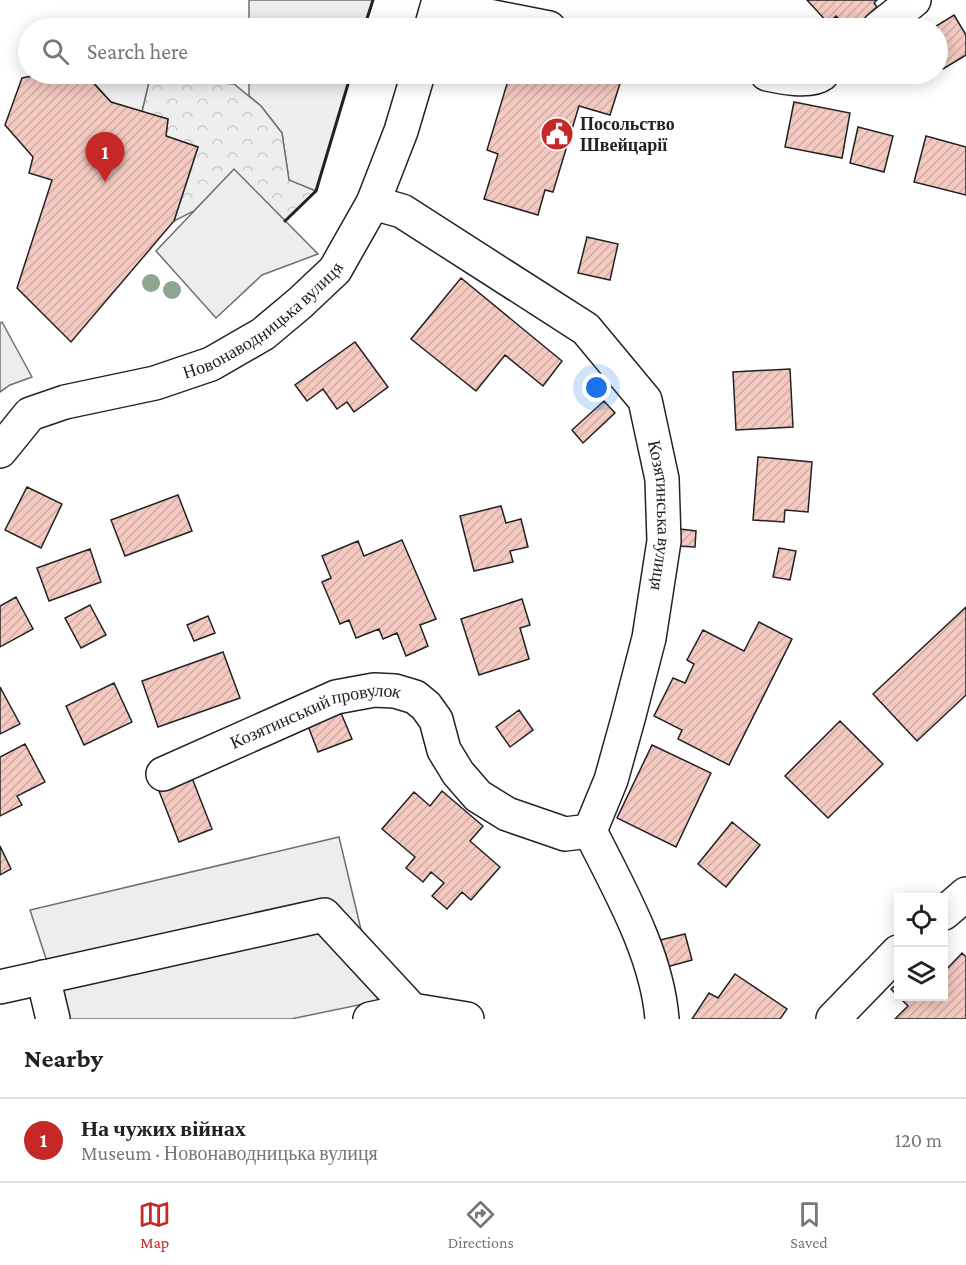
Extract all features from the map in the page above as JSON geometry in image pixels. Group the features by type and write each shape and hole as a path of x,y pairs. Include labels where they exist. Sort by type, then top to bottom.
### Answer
{"street":[{"path":"892,18 914,0"},
{"path":"436,11 483,18"},
{"name":"Новонаводницька вулиця","path":"0,451 30,414 65,402 155,383 211,364 263,334 300,303 335,270 373,203 415,84"},
{"name":"Козятинська вулиця","path":"373,203 402,211 586,329 645,400 662,479 664,542 649,638 631,709 611,780 590,831"},
{"name":"Козятинський провулок","path":"163,774 336,697 374,690 395,691 415,697 426,706 436,720 444,750 458,773 478,796 507,814 565,834 590,831"},
{"path":"590,831 637,924 661,999 662,1019"},
{"path":"948,910 966,894"},
{"path":"0,987 324,915 412,1010"},
{"path":"833,1019 894,956"},
{"path":"43,977 53,1019"},
{"path":"370,1019 412,1010 467,1019"}],"green space":[{"path":"249,0 373,0 367,18 249,18"},
{"path":"95,84 149,84 142,112 111,102"},
{"path":"149,84 234,84 261,106 282,133 289,180 316,191 285,221 234,170 194,211 174,221 198,147 166,136 168,119 142,112"},
{"path":"249,84 348,84 316,191 289,181 282,133 261,106 249,96"}],"shaded area":[{"path":"234,169 318,254 262,275 216,318 156,251"},
{"path":"2,322 32,377 10,385 0,392 0,323"},
{"path":"339,837 378,1001 291,1019 66,1019 30,910"}],"building":[{"path":"807,0 877,0 874,3 877,7 865,18 838,18 836,16 823,18"},
{"path":"954,15 966,35 966,55 948,66 948,19"},
{"path":"20,84 94,84 111,102 168,119 166,136 198,147 174,221 71,342 17,288 52,180 29,173 33,157 5,125"},
{"path":"507,84 620,84 610,115 579,106 553,192 545,190 538,215 484,199 498,154 487,150"},
{"path":"794,102 850,113 842,158 785,147"},
{"path":"858,127 893,136 884,172 850,163"},
{"path":"926,136 966,147 966,195 914,182"},
{"path":"587,237 618,244 610,280 578,273"},
{"path":"461,278 562,361 543,386 505,355 476,391 411,339"},
{"path":"355,342 388,387 354,412 347,402 337,409 323,389 307,401 295,385"},
{"path":"790,369 793,427 736,430 733,372"},
{"path":"604,401 615,413 583,443 572,430"},
{"path":"758,457 812,462 808,512 785,510 784,522 753,520"},
{"path":"27,487 62,504 41,548 5,530"},
{"path":"178,495 192,531 125,556 111,520"},
{"path":"501,506 506,523 521,519 528,547 510,551 513,562 474,571 460,516"},
{"path":"680,529 696,531 695,547 678,546"},
{"path":"402,540 436,619 420,625 428,646 406,656 397,633 383,639 379,629 356,638 349,620 340,624 322,582 331,578 322,556 358,541 364,556"},
{"path":"779,548 796,551 790,580 773,577"},
{"path":"90,549 101,582 49,601 37,568"},
{"path":"16,597 33,629 0,647 0,606"},
{"path":"522,599 530,625 520,628 529,659 479,675 461,619"},
{"path":"90,605 106,635 81,648 65,618"},
{"path":"966,607 966,695 917,741 873,694"},
{"path":"208,616 215,633 194,641 187,625"},
{"path":"759,622 792,639 729,765 678,739 682,730 654,716 673,678 685,683 694,664 687,660 703,630 744,651"},
{"path":"223,652 240,698 158,727 142,681"},
{"path":"114,683 132,722 84,745 66,706"},
{"path":"0,687 20,724 0,734"},
{"path":"519,710 533,730 510,747 496,727"},
{"path":"341,713 352,739 318,752 308,726"},
{"path":"840,721 883,764 828,818 785,776"},
{"path":"25,744 45,782 17,796 22,805 0,816 0,757"},
{"path":"652,745 711,773 676,847 617,818"},
{"path":"192,778 212,829 179,842 159,791"},
{"path":"442,791 483,826 470,841 500,867 471,900 462,892 447,909 432,896 444,883 431,872 423,882 406,868 415,857 382,829 414,792 430,806"},
{"path":"732,822 760,845 726,887 698,864"},
{"path":"0,846 11,869 0,875"},
{"path":"685,934 692,960 663,968 656,941"},
{"path":"962,953 966,957 966,1019 895,1019 908,1006 903,1001 948,1001 948,968"},
{"path":"735,974 787,1009 780,1019 692,1019 709,993 718,998"}],"wall":[{"path":"367,18 373,0"},
{"path":"285,221 316,191 348,84"}],"place":[{"name":"Посольство Швейцарії","path":"557,134"},
{"name":"На чужих війнах","path":"105,182"}]}
